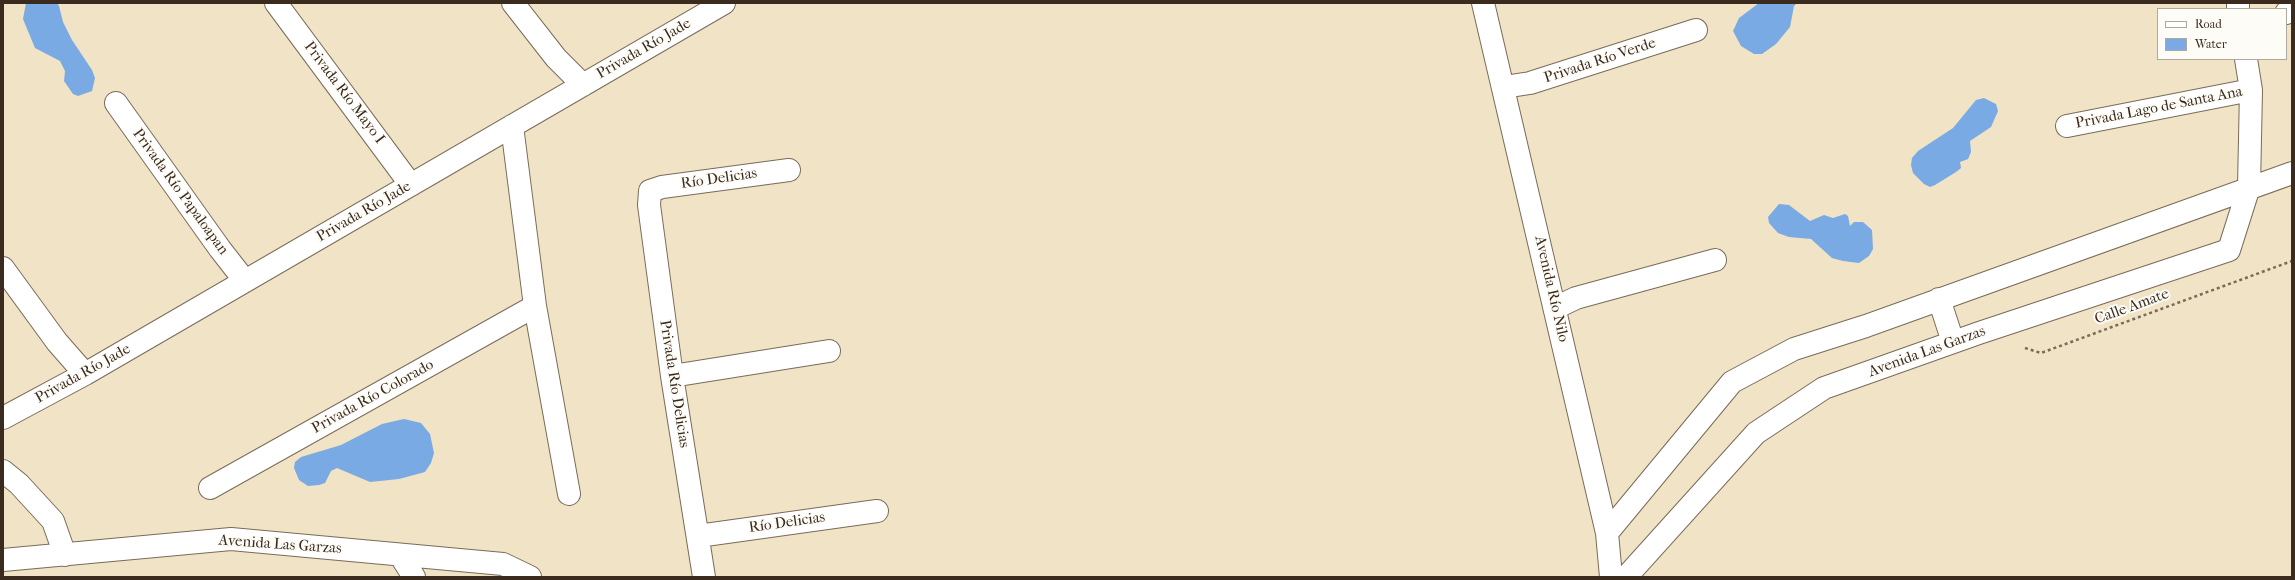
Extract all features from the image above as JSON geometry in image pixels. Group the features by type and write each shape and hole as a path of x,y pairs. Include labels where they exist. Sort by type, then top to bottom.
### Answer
{"street":[{"name":"Privada Río Mayo I","path":"276,3 411,184"},
{"path":"514,3 556,58 583,85"},
{"name":"Privada Río Jade","path":"3,418 86,374 245,280 724,3"},
{"name":"Avenida Río Nilo","path":"1483,3 1504,87 1607,532 1611,577"},
{"name":"Privada Río Verde","path":"1504,87 1530,83 1696,30"},
{"name":"Avenida Las Garzas","path":"1626,577 1756,433 1824,388 1953,342 2229,250 2249,187 2251,90 2246,60"},
{"name":"Privada Lago de Santa Ana","path":"2067,126 2251,90"},
{"name":"Privada Río Papaloapan","path":"116,103 220,249 245,280"},
{"path":"512,126 535,306 569,494"},
{"name":"Río Delicias","path":"650,191 662,187 789,170"},
{"path":"1607,532 1732,382 1794,349 2292,173"},
{"name":"Privada Río Delicias","path":"650,191 649,205 672,376 704,577"},
{"path":"1555,308 1576,298 1715,260"},
{"path":"3,268 57,342 86,374"},
{"path":"1939,299 1953,342"},
{"name":"Privada Río Colorado","path":"210,488 535,306"},
{"path":"672,376 829,351"},
{"path":"3,471 19,484 53,521 65,555"},
{"name":"Río Delicias","path":"698,536 877,510"},
{"name":"Avenida Las Garzas","path":"3,560 231,539 503,564 530,577"},
{"path":"400,555 414,577"}],"path":[{"name":"Calle Amate","path":"2020,346 2041,352 2292,261"}],"water":[{"path":"26,3 57,3 63,22 72,40 92,70 95,78 92,91 78,96 73,94 64,81 65,71 60,61 35,48 23,19"},
{"path":"1759,3 1797,3 1794,6 1790,27 1776,44 1762,54 1754,54 1741,46 1733,31 1739,18"},
{"path":"1984,98 1996,104 1998,111 1991,127 1970,141 1971,152 1968,159 1960,162 1961,168 1935,185 1930,187 1924,184 1913,173 1911,165 1912,158 1918,151 1953,128 1976,100"},
{"path":"1779,204 1789,205 1810,221 1824,215 1833,218 1845,214 1848,216 1850,226 1854,222 1863,222 1872,230 1873,249 1869,256 1859,263 1843,261 1832,258 1811,239 1789,237 1778,233 1769,223 1768,217"},
{"path":"404,419 421,423 430,434 434,453 431,463 425,472 399,479 370,482 337,468 331,471 325,483 319,485 308,486 299,480 294,468 295,462 301,457 341,445 382,424"}]}
